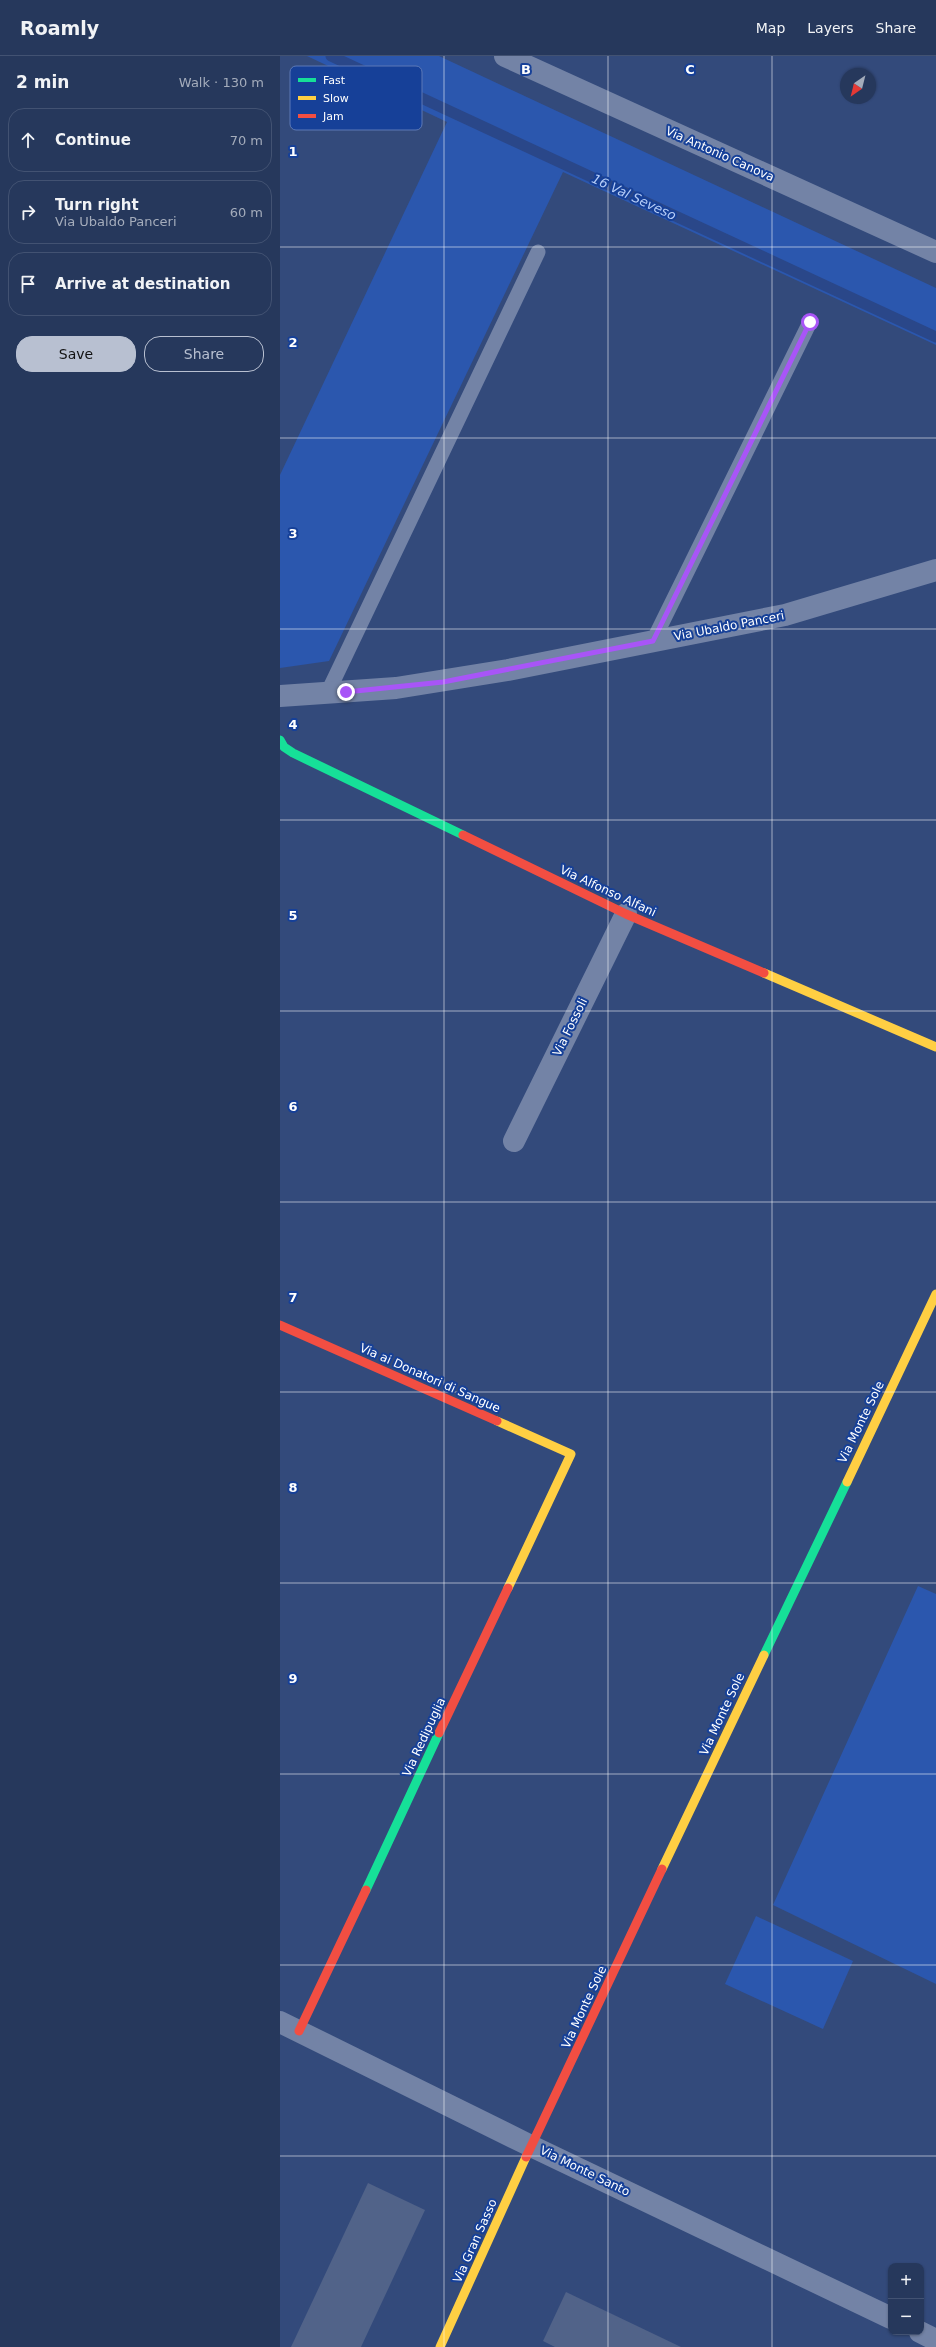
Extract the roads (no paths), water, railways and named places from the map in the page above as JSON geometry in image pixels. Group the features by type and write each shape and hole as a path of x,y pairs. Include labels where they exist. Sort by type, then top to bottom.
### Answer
{"street":[{"name":"Via Antonio Canova","path":"505,56 936,252"},
{"name":"Via Ubaldo Panceri","path":"280,696 443,682 785,615 936,570"},
{"name":"Via Alfonso Alfani","path":"280,740 284,747 293,753 626,914 936,1047"},
{"name":"Via Fossoli","path":"514,1141 626,914"},
{"name":"Via Monte Sole","path":"532,2146 936,1294"},
{"name":"Via ai Donatori di Sangue","path":"280,1325 571,1454"},
{"name":"Via Redipuglia","path":"290,2026 571,1454"},
{"name":"Via Monte Santo","path":"290,2026 532,2146 888,2317"},
{"name":"Via Gran Sasso","path":"440,2347 532,2146"},
{"path":"924,2334 936,2340"}],"lane":[{"path":"328,692 538,252"},
{"path":"653,641 810,322"}],"waterway":[{"name":"16 Val Seveso","path":"331,56 353,66"},
{"name":"16 Val Seveso","path":"422,98 936,337"}]}
